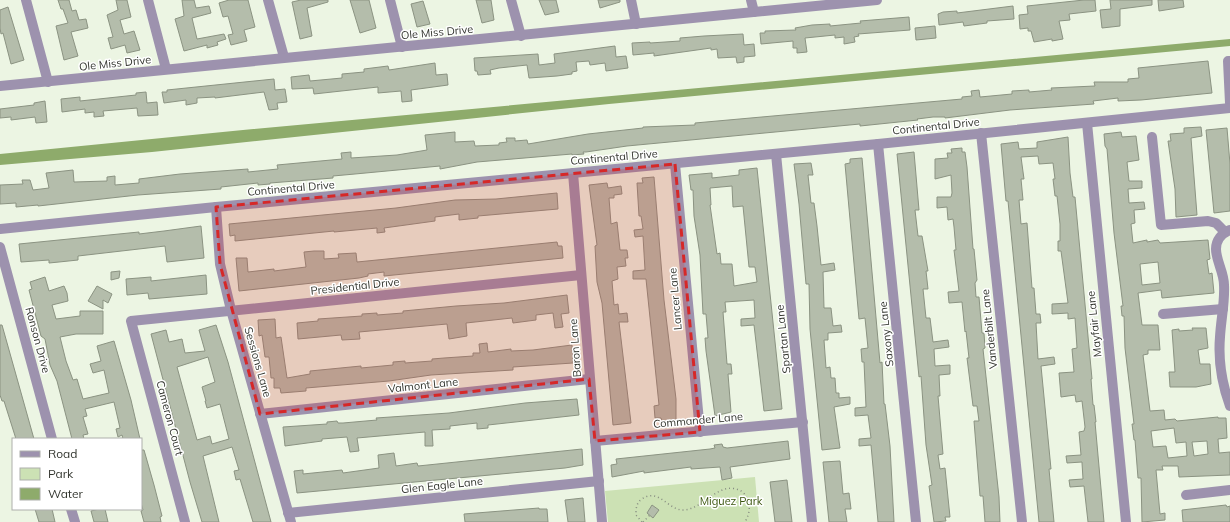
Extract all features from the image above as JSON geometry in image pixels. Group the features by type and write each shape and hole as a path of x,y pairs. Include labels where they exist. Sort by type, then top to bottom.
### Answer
{"street":[{"path":"26,0 48,82"},
{"path":"148,0 166,69"},
{"path":"268,0 284,57"},
{"path":"390,0 402,47"},
{"path":"511,0 521,36"},
{"path":"631,0 636,24"},
{"path":"751,0 754,12"},
{"name":"Ole Miss Drive","path":"0,86 876,0"},
{"path":"1230,61 1228,61 1230,103"},
{"name":"Continental Drive","path":"0,229 675,164 1230,108"},
{"name":"Mayfair Lane","path":"1087,123 1126,522"},
{"name":"Vanderbilt Lane","path":"981,133 1022,522"},
{"path":"1152,136 1161,225 1208,221 1216,223 1228,231 1218,239 1216,248 1227,291 1223,309 1220,337 1220,363 1225,391 1230,406"},
{"name":"Saxony Lane","path":"878,144 916,522"},
{"name":"Spartan Lane","path":"776,154 812,522"},
{"name":"Lancer Lane","path":"675,164 700,432"},
{"name":"Baron Lane","path":"573,173 602,522"},
{"name":"Sessions Lane","path":"216,207 220,264 231,310 289,518"},
{"name":"Ronson Drive","path":"0,246 52,438"},
{"name":"Presidential Drive","path":"131,321 581,275"},
{"path":"1163,314 1223,309"},
{"name":"Cameron Court","path":"131,321 185,522"},
{"name":"Valmont Lane","path":"260,414 589,379"},
{"name":"Commander Lane","path":"595,441 803,422"},
{"name":"Glen Eagle Lane","path":"289,518 598,481"},
{"path":"1186,495 1230,490"},
{"path":"71,510 75,522"}],"path":[{"path":"650,515 642,522 636,515 636,506 639,501 648,496 659,497 675,508 685,510 704,502 718,492 732,488 743,492 750,504 750,510 744,522"}],"highlighted area":[{"path":"675,164 700,432 595,441 589,379 260,414 220,264 216,207"}],"green space":[{"name":"Miguez Park","path":"755,477 759,522 608,522 605,491"}],"water":[{"path":"1230,39 1230,46 609,104 152,152 0,165 0,154 243,130"}],"building":[{"path":"58,0 69,0 72,11 76,10 79,20 86,19 88,28 71,32 78,56 64,60 56,26 68,23"},
{"path":"116,0 127,0 131,17 120,20 124,34 134,31 140,50 127,53 125,45 111,49 108,38 113,37 107,15 118,10"},
{"path":"182,0 194,0 196,8 209,6 211,13 192,18 197,39 224,34 226,39 217,42 218,45 207,48 207,45 184,51 175,19 184,16"},
{"path":"229,0 248,0 255,27 244,30 247,41 231,45 228,35 233,34 228,16 223,17 219,3"},
{"path":"301,0 328,0 328,2 307,8 312,36 300,39 292,2"},
{"path":"350,0 369,0 376,28 360,33"},
{"path":"476,0 491,0 494,20 482,23"},
{"path":"539,0 556,0 559,12 545,15"},
{"path":"598,0 620,0 620,2 600,8"},
{"path":"1095,0 1096,11 1069,14 1070,20 1059,21 1063,39 1034,42 1031,31 1028,31 1028,28 1020,29 1019,15 1028,14 1027,6"},
{"path":"1110,0 1152,0 1152,5 1120,9 1120,26 1102,28 1100,10 1111,9"},
{"path":"1158,0 1183,0 1184,7 1159,11"},
{"path":"423,1 430,24 417,27 411,4"},
{"path":"1013,6 1014,19 987,21 987,23 964,26 963,22 939,25 938,14 943,12 957,11 957,13"},
{"path":"8,7 24,60 11,64 3,33 1,34 0,28 0,10"},
{"path":"909,17 910,30 858,34 859,36 854,37 855,42 844,44 844,37 835,38 835,35 805,38 807,52 797,53 797,48 793,48 793,41 761,44 760,33 765,33 765,31 796,30 795,28 812,25 830,24 830,26 861,23 860,21"},
{"path":"935,26 936,38 916,40 915,28"},
{"path":"743,34 744,45 754,44 755,56 744,57 744,62 737,63 736,57 718,58 717,49 711,50 711,48 654,56 654,53 633,55 632,43 680,41 680,38"},
{"path":"615,46 616,57 626,56 628,68 606,71 605,63 590,65 589,61 576,62 577,71 572,72 572,74 529,78 527,65 490,70 491,74 478,75 477,71 475,71 474,58 538,54 539,65 555,63 554,54"},
{"path":"1208,61 1212,93 1141,100 1118,101 1118,98 1093,101 1094,104 1010,110 945,118 933,117 860,126 860,124 627,146 583,152 584,154 477,162 440,169 440,166 333,176 333,178 258,185 258,183 221,187 221,189 138,195 38,206 16,207 16,203 0,204 0,185 23,184 22,180 30,180 33,190 49,188 46,173 73,170 74,182 107,181 107,177 115,176 115,185 139,183 139,179 180,174 248,169 248,172 278,169 277,165 342,159 341,153 351,152 351,158 397,155 427,150 425,135 455,132 455,142 474,141 475,146 499,145 499,143 507,142 506,138 515,138 515,141 527,140 528,144 643,127 695,125 695,123 962,99 962,97 972,96 971,91 979,90 980,97 1012,94 1012,91 1029,90 1029,92 1052,90 1051,88 1095,86 1094,82 1128,82 1128,79 1139,78 1138,68"},
{"path":"435,63 436,75 447,74 448,85 411,90 412,101 402,102 401,91 378,93 378,87 314,94 313,88 292,89 291,77 309,75 310,81 342,78 342,74 364,72 364,69 388,66 389,70"},
{"path":"274,79 275,90 285,89 287,102 277,103 278,109 269,110 264,92 215,98 197,98 197,103 186,105 186,100 164,103 162,92 167,92 167,90"},
{"path":"146,92 147,103 157,102 158,115 138,116 137,108 103,111 104,116 94,117 94,112 85,113 85,109 62,112 61,99 80,97 80,101 136,95 136,93"},
{"path":"45,101 47,122 36,123 35,117 11,120 11,117 0,118 0,109 34,105 34,103"},
{"path":"1201,127 1202,136 1191,138 1197,215 1176,217 1175,189 1168,141 1171,141 1170,134 1184,133 1184,128"},
{"path":"1227,128 1230,164 1230,211 1214,213 1206,130"},
{"path":"1121,132 1122,137 1136,136 1139,160 1127,162 1129,181 1142,181 1142,188 1128,189 1129,203 1144,202 1145,209 1134,210 1135,223 1131,224 1133,243 1147,240 1147,242 1158,240 1160,243 1208,240 1210,259 1207,260 1209,274 1212,273 1214,293 1162,298 1161,290 1138,293 1142,325 1158,325 1160,350 1148,350 1148,354 1143,355 1150,411 1164,410 1165,420 1175,419 1177,421 1218,417 1226,418 1227,438 1218,439 1219,453 1230,452 1230,475 1179,477 1178,466 1162,466 1163,470 1156,470 1160,514 1165,513 1165,520 1142,522 1141,478 1138,478 1135,440 1132,424 1134,424 1125,348 1124,316 1122,316 1121,306 1123,306 1114,233 1107,149 1105,146 1104,134","holes":["1158,262 1160,283 1142,285 1140,264","1174,428 1176,443 1186,442 1187,456 1168,458 1166,446 1153,447 1151,431","1207,441 1208,454 1194,456 1192,442"]},
{"path":"1068,137 1070,173 1073,197 1075,197 1104,522 1088,522 1084,486 1070,487 1069,480 1083,479 1082,462 1067,463 1066,456 1081,455 1079,432 1084,431 1085,427 1082,401 1076,402 1075,395 1061,397 1059,373 1074,372 1072,349 1077,348 1075,318 1068,319 1068,313 1052,314 1052,304 1068,303 1061,251 1058,251 1058,241 1060,241 1060,224 1057,196 1055,196 1053,179 1055,179 1053,163 1039,164 1038,156 1021,157 1024,179 1021,179 1023,200 1019,200 1021,224 1027,223 1032,288 1034,288 1036,314 1040,314 1041,323 1036,323 1038,359 1054,357 1055,364 1041,366 1051,469 1049,469 1054,522 1039,522 1008,201 1006,201 1001,144 1018,142 1019,149 1037,148 1037,142"},
{"path":"962,148 962,152 965,152 967,167 973,249 977,280 975,283 976,297 979,297 982,333 984,333 985,348 983,349 999,497 1000,522 985,522 983,496 980,496 974,421 979,421 977,406 973,406 962,302 949,303 948,292 959,291 954,250 956,250 953,219 948,220 947,207 937,208 937,197 951,197 952,193 951,175 935,179 935,159 948,158 947,153 952,153 951,149"},
{"path":"914,152 919,210 915,210 918,236 922,236 928,271 926,271 928,289 923,289 926,318 930,318 933,342 948,340 949,347 934,349 935,366 950,365 950,374 939,375 940,396 938,396 943,454 938,455 940,469 945,468 950,517 945,517 946,521 934,522 929,486 932,485 926,445 921,376 919,377 897,154"},
{"path":"862,158 880,363 882,362 884,404 890,446 894,522 878,522 871,445 859,446 859,439 871,438 868,415 855,416 855,408 866,407 864,362 862,362 861,349 868,348 865,318 859,319 845,164 850,163 850,159"},
{"path":"811,163 813,175 808,175 811,203 814,203 821,265 834,263 835,270 823,272 824,308 831,308 833,326 841,325 842,332 828,333 828,340 824,340 826,368 830,367 831,378 835,378 836,393 839,393 839,398 850,397 850,404 834,407 840,448 822,450 810,329 809,284 806,284 794,164"},
{"path":"757,168 782,409 764,411 754,325 741,326 741,319 755,318 754,300 725,302 726,312 723,312 727,364 731,364 732,374 728,374 731,412 715,416 706,351 705,338 708,338 706,314 703,314 700,255 694,216 693,190 691,190 689,175 712,173 712,178 739,175 739,170","holes":["732,186 733,207 743,206 749,267 755,267 757,282 734,286 732,264 721,264 720,253 717,254 710,205 710,188"]},
{"path":"654,177 664,300 676,399 676,420 662,421 661,418 655,418 654,406 659,405 646,279 633,279 633,271 645,270 643,236 635,237 634,230 643,229 641,216 639,216 637,183 643,183 642,178"},
{"path":"607,183 608,188 621,186 622,194 614,195 614,198 609,198 611,224 617,222 620,250 627,250 628,258 625,258 626,266 617,267 618,279 612,281 614,305 618,304 619,314 627,313 628,322 619,322 631,423 613,425 602,303 597,282 595,246 597,245 589,185"},
{"path":"557,193 558,209 478,216 478,218 459,220 459,214 435,217 435,221 384,228 385,232 377,233 377,228 235,241 235,235 230,236 229,224 396,208 455,200 496,199"},
{"path":"201,226 204,258 167,262 165,246 78,256 78,260 49,263 49,260 21,262 19,244 139,232 139,234"},
{"path":"557,242 558,246 562,246 563,258 384,276 384,272 368,274 368,276 359,278 239,291 236,258 247,258 248,272 274,269 274,271 306,267 304,252 324,251 324,259 339,258 338,254 356,253 357,262"},
{"path":"120,271 119,278 111,280 111,272"},
{"path":"206,275 207,294 149,299 148,293 127,295 126,279 151,277 151,281"},
{"path":"45,277 49,291 64,286 68,301 52,305 56,319 80,316 80,311 103,311 103,334 76,334 60,337 66,361 73,380 77,379 83,399 109,393 104,370 93,373 90,364 101,361 97,346 114,341 131,400 140,438 123,438 122,435 118,437 116,429 120,428 114,402 85,409 87,416 83,417 88,434 83,435 84,438 72,438 57,381 50,365 45,339 41,336 29,290 32,289 30,282"},
{"path":"97,286 112,294 108,303 103,300 103,309 88,301"},
{"path":"567,295 569,313 561,314 563,327 555,328 553,313 536,315 536,320 513,323 512,318 466,323 467,336 449,339 447,324 359,332 360,339 342,340 341,335 298,339 297,323 318,321 318,319 362,316 362,314 377,313 377,315 403,313 403,311 504,303"},
{"path":"275,319 276,338 281,337 287,378 310,374 310,371 361,366 361,368 393,365 393,362 405,361 405,363 432,361 432,359 473,356 473,353 480,353 479,344 487,343 488,352 511,349 511,351 533,350 572,345 573,363 513,367 513,370 431,375 389,381 306,388 306,391 281,393 280,388 274,388 274,378 271,378 269,357 265,357 262,335 259,336 258,320"},
{"path":"0,325 2,325 34,438 16,438 4,401 2,401 0,395"},
{"path":"216,325 228,362 271,522 253,522 240,479 236,480 234,471 239,470 232,447 203,456 219,522 202,522 151,334 166,330 169,342 182,339 185,353 205,351 199,330","holes":["208,357 215,382 202,387 205,401 207,408 220,404 229,439 212,444 210,436 197,440 177,367"]},
{"path":"1192,328 1206,328 1208,348 1198,350 1200,364 1210,364 1211,384 1196,387 1170,387 1169,372 1175,372 1172,330 1193,330"},
{"path":"577,399 579,415 488,425 488,428 477,429 477,423 450,426 450,429 432,430 433,446 425,446 425,432 357,438 359,451 350,452 347,437 322,439 322,441 285,446 283,427 327,424 327,422 337,421 338,423 343,423 377,420 376,418 449,413 525,403"},
{"path":"788,441 790,459 730,467 732,478 722,480 720,467 691,469 691,467 644,473 644,471 612,477 611,465 617,464 616,459 710,449 715,448 714,445 722,444 723,447 727,448"},
{"path":"582,449 583,465 565,468 297,493 294,471 303,470 303,474 342,470 343,473 379,468 378,455 394,453 396,466 417,463 418,466"},
{"path":"142,450 144,450 162,516 160,517 161,522 144,522 141,511 143,510"},
{"path":"840,461 843,494 849,493 851,509 845,509 847,522 829,522 823,462"},
{"path":"787,480 792,522 775,522 770,482"},
{"path":"583,498 585,522 568,522 565,500"},
{"path":"652,505 659,510 653,518 647,513"},
{"path":"1226,505 1227,507 1230,506 1230,522 1183,522 1182,510"},
{"path":"539,508 547,509 548,522 465,522 464,514"},
{"path":"35,510 52,510 55,522 39,522"},
{"path":"105,510 108,522 94,522 91,511"}]}
